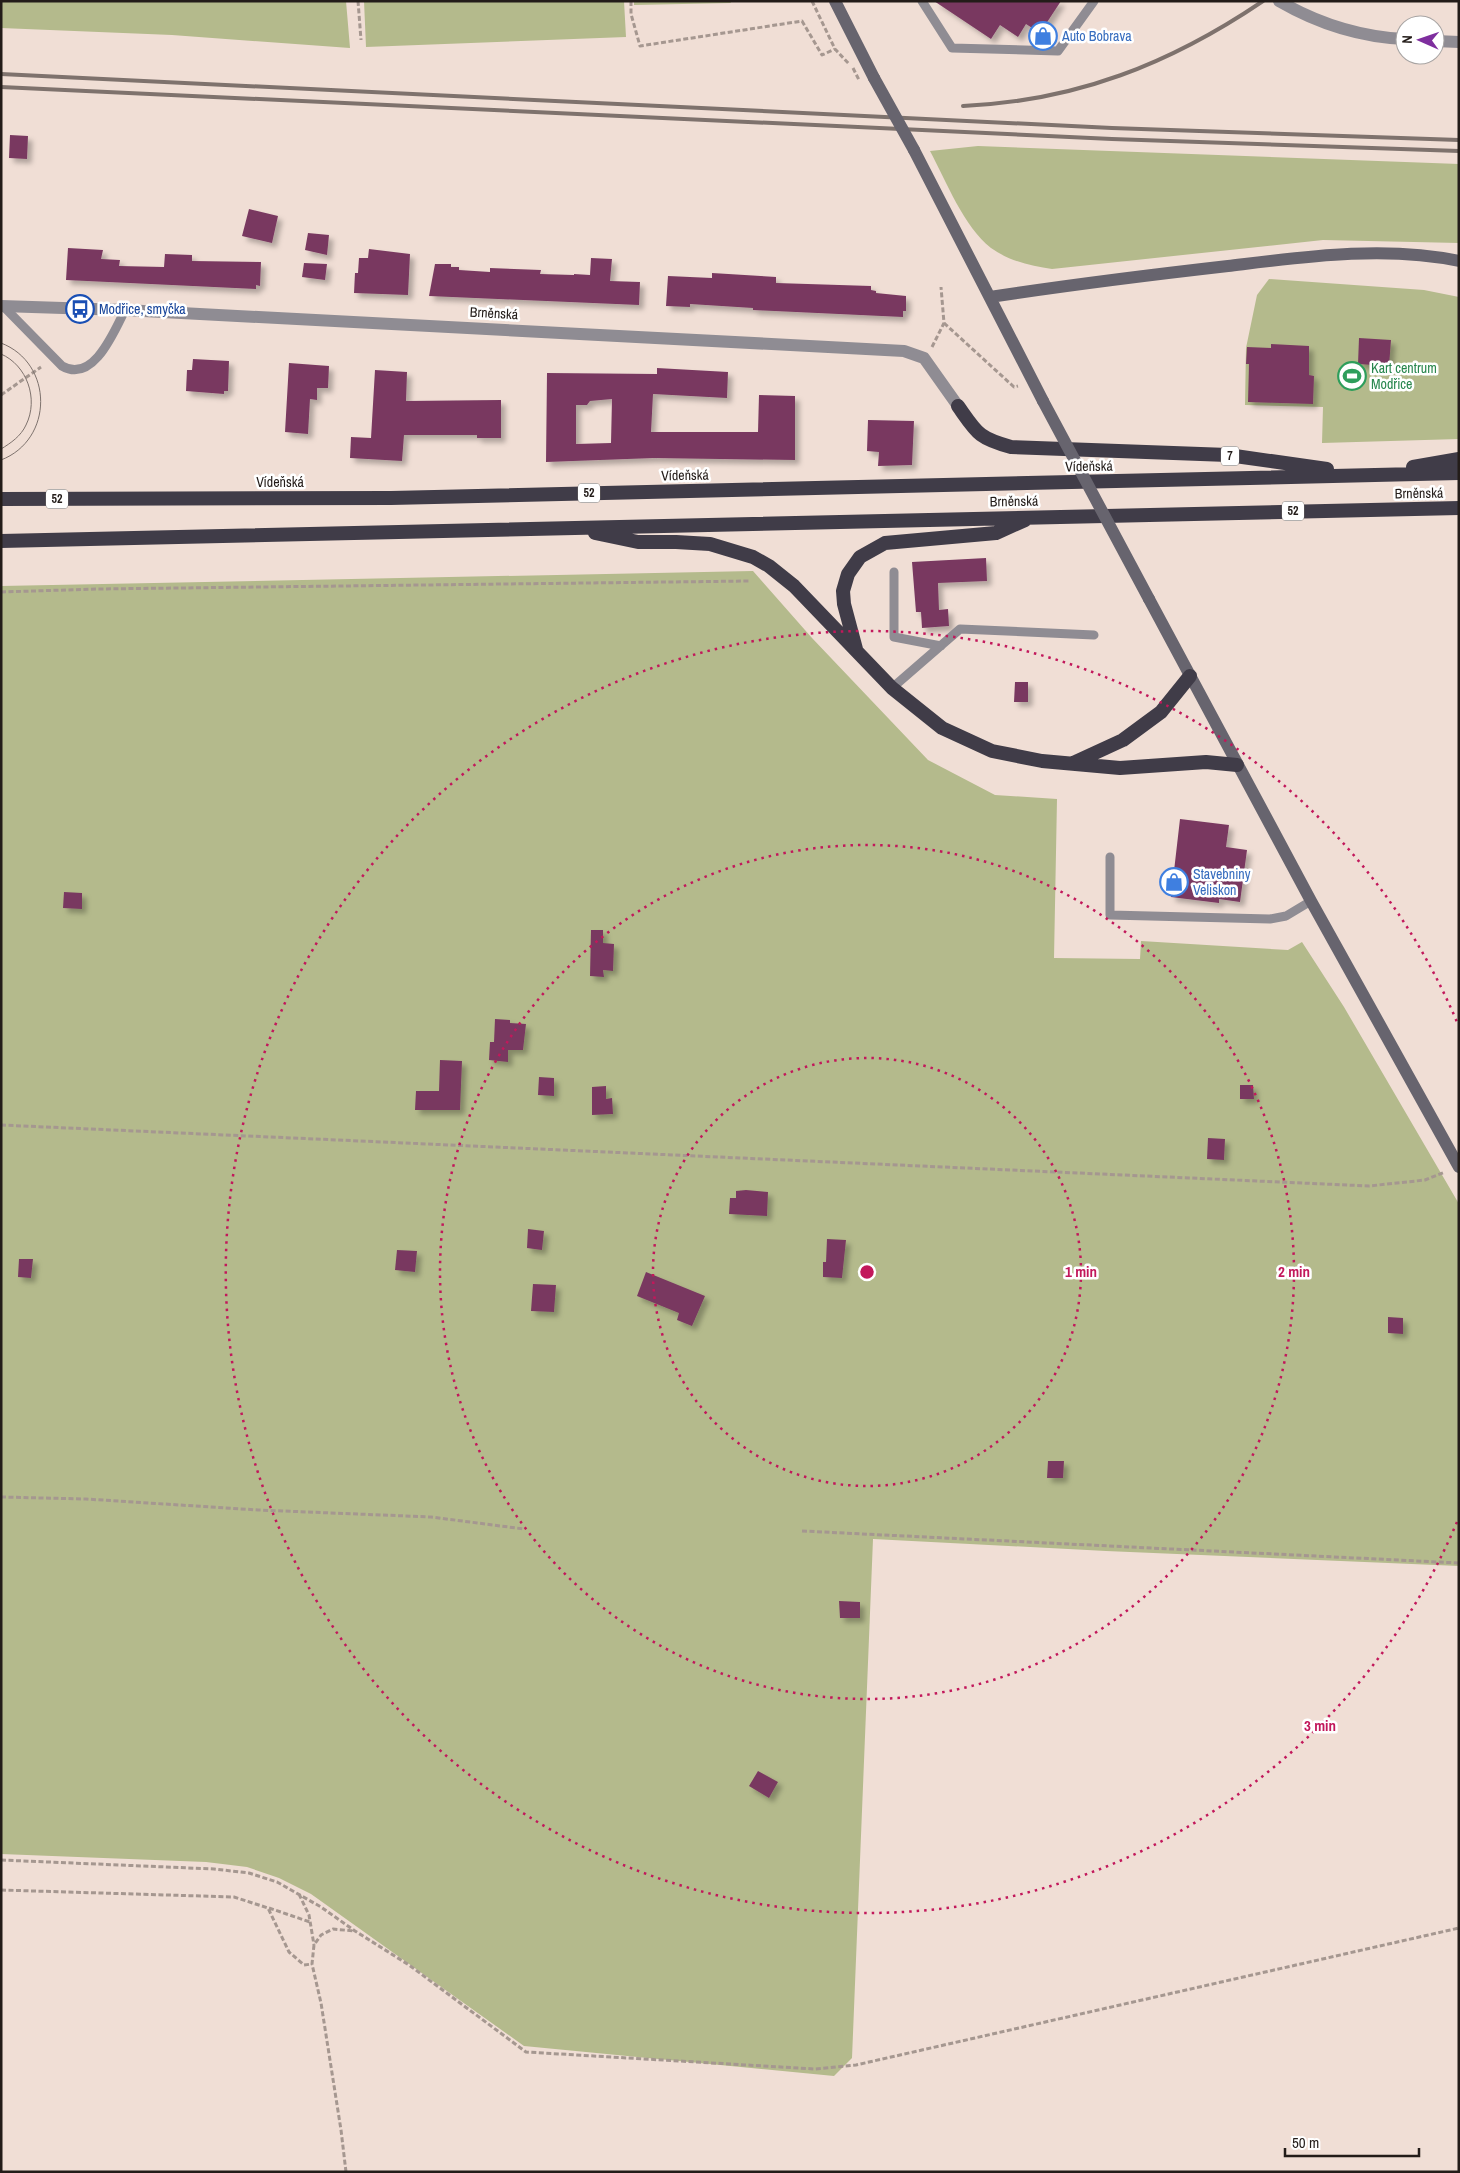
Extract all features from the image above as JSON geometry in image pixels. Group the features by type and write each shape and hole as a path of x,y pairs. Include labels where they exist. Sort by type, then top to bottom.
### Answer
{"highway":[{"name":"7","path":"958,406 977,434 993,442 1011,447 1228,455 1369,475"},
{"path":"1369,475 1459,459"},
{"name":"Brněnská","path":"1369,475 1459,473"},
{"name":"Vídeňská","path":"1,499 391,498 1369,475"},
{"name":"Brněnská","path":"570,528 1459,508"},
{"path":"856,650 844,604 843,591 848,574 860,557 885,543 996,533 1031,517"},
{"path":"570,528 638,542 710,544 753,557 769,566 794,586 892,688 942,728 992,751 1042,761 1120,768 1206,762 1237,765"},
{"name":"52","path":"1,541 570,528"},
{"path":"1072,764 1123,740 1161,712 1190,676"}],"main road":[{"path":"834,1 914,150 1043,401 1237,765 1459,1167"},
{"path":"990,297 1072,284 1340,253 1437,256 1459,261"}],"street":[{"path":"1278,1 1348,31 1395,39"},
{"path":"1445,41 1459,42"},
{"name":"Brněnská","path":"2,306 125,310 878,348 904,351 924,358"},
{"path":"924,358 958,406"}],"lane":[{"path":"922,1 952,48 1058,51 1094,1"},
{"path":"2,306 62,366 70,371 88,367 107,344 125,310"},
{"path":"894,572 894,637 941,646"},
{"path":"892,688 960,629 1094,635"},
{"path":"1110,857 1110,915 1270,918 1286,916 1311,901"}],"path":[{"path":"358,1 361,40"},
{"path":"630,1 631,14 640,46 802,21 822,55 835,49"},
{"path":"812,1 835,49 852,68"},
{"path":"924,358 936,342 944,323 941,287"},
{"path":"944,323 1014,387 1018,386"},
{"path":"1,395 41,367"},
{"path":"1,592 98,589 750,581"},
{"path":"1,1125 1369,1186 1425,1180 1459,1167"},
{"path":"1,1496 431,1517 524,1529"},
{"path":"802,1531 1459,1562"},
{"path":"1,1860 214,1869 249,1873 277,1882 298,1892 409,1965 526,2052 815,2069 856,2065 1459,1928"},
{"path":"1,1890 234,1897 310,1922"},
{"path":"298,1892 310,1922 314,1945 312,1964 321,2003 342,2130 346,2172"},
{"path":"268,1908 289,1952 304,1965 312,1964"},
{"path":"314,1945 321,1936 333,1929 355,1931"}],"green space":[{"path":"1,1 346,1 350,48 172,35 1,28"},
{"path":"364,1 624,1 626,37 366,47"},
{"path":"634,1 730,1 731,3 634,5"},
{"path":"978,146 1459,164 1459,243 1323,240 1052,269 1036,266 1005,256 991,248 981,239 956,203 930,151"},
{"name":"Kart centrum Modřice","path":"1269,279 1424,290 1459,297 1459,439 1322,443 1323,407 1245,405 1246,348 1257,295"},
{"path":"753,571 812,638 928,760 995,795 1057,799 1054,958 1140,959 1141,941 1288,950 1302,942 1344,1007 1459,1204 1459,1566 873,1539 852,2058 834,2076 524,2046 311,1894 279,1878 247,1867 206,1862 1,1854 1,586"}],"building":[{"path":"934,1 1061,1 1040,33 1026,24 1018,37 1000,25 991,39"},
{"path":"10,135 28,136 27,159 9,158"},
{"path":"249,209 278,216 272,243 242,236"},
{"path":"308,233 329,235 327,255 305,250"},
{"path":"68,248 103,250 101,259 120,260 119,266 164,267 165,254 192,255 192,261 261,262 260,286 256,285 256,289 66,280"},
{"path":"369,249 410,254 408,295 354,293 355,273 358,273 359,258 368,258"},
{"path":"591,258 612,259 610,281 640,282 639,305 429,296 435,264 451,264 451,267 459,267 459,270 490,272 490,268 541,270 540,274 590,275"},
{"path":"304,263 327,264 325,280 302,277"},
{"path":"712,273 776,277 776,283 871,286 871,290 876,291 876,293 906,296 906,311 903,311 903,317 753,310 753,308 690,304 690,307 666,306 668,276 712,278"},
{"path":"1359,338 1391,340 1389,366 1358,364"},
{"path":"1271,344 1309,346 1309,375 1314,376 1313,404 1248,402 1249,364 1246,364 1247,347 1271,348"},
{"path":"193,359 229,361 228,391 224,391 224,394 186,391 187,370 192,370"},
{"path":"289,363 329,366 328,388 317,388 317,400 310,399 308,434 285,432"},
{"path":"657,368 728,372 727,398 653,394 651,432 758,432 759,395 795,396 795,460 654,458 546,462 547,373 657,374","holes":["612,399 611,443 576,444 576,405 587,405 590,401"]},
{"path":"375,370 407,372 406,401 501,400 501,438 477,438 477,435 404,435 402,461 350,458 351,437 371,438"},
{"path":"868,420 914,421 912,465 878,466 879,452 867,451"},
{"path":"986,558 987,581 938,583 939,610 948,609 949,626 922,628 921,612 916,612 912,562"},
{"path":"1015,682 1028,682 1028,702 1014,702"},
{"path":"1180,819 1229,825 1226,847 1247,850 1240,902 1219,899 1219,903 1171,897"},
{"path":"64,892 82,893 82,909 63,908"},
{"path":"591,930 603,930 603,943 614,944 613,971 603,970 604,977 590,976"},
{"path":"495,1019 510,1020 510,1023 526,1024 523,1050 508,1050 508,1062 489,1060 490,1042 494,1042"},
{"path":"440,1060 462,1061 460,1110 415,1110 416,1091 439,1091"},
{"path":"539,1077 554,1078 554,1096 538,1095"},
{"path":"1240,1085 1253,1085 1254,1099 1240,1099"},
{"path":"606,1086 606,1099 612,1098 613,1114 592,1115 592,1087"},
{"path":"1208,1138 1225,1139 1224,1160 1207,1159"},
{"path":"736,1191 768,1192 767,1216 729,1214 730,1198 736,1198"},
{"path":"528,1229 544,1231 542,1250 527,1248"},
{"path":"827,1239 846,1240 842,1278 823,1277 823,1262 826,1262"},
{"path":"397,1250 417,1251 415,1272 395,1270"},
{"path":"19,1259 33,1259 31,1278 18,1277"},
{"path":"646,1272 705,1296 692,1326 677,1320 679,1313 637,1296"},
{"path":"533,1284 556,1285 554,1312 531,1311"},
{"path":"1388,1317 1403,1318 1403,1334 1388,1333"},
{"path":"1048,1461 1064,1461 1063,1478 1047,1478"},
{"path":"839,1601 860,1602 860,1618 840,1618"},
{"path":"758,1771 778,1782 769,1798 749,1786"}],"tram line":[{"path":"1,343 18,353 31,367 38,384 41,402 38,419 31,436 18,450 1,460"},
{"path":"1,354 18,366 24,374 31,394 30,415 24,429 15,439 1,449"}],"railway":[{"path":"963,106 1005,103 1044,96 1083,87 1120,75 1157,61 1193,43 1263,1"},
{"path":"1,74 1112,128 1459,140"},
{"path":"1,87 1112,139 1459,151"}],"place":[{"name":"Auto Bobrava","path":"1043,36"},
{"name":"Modřice, smyčka","path":"80,309"},
{"name":"Kart centrum Modřice","path":"1352,376"},
{"name":"Stavebniny Veliskon","path":"1174,882"}]}
